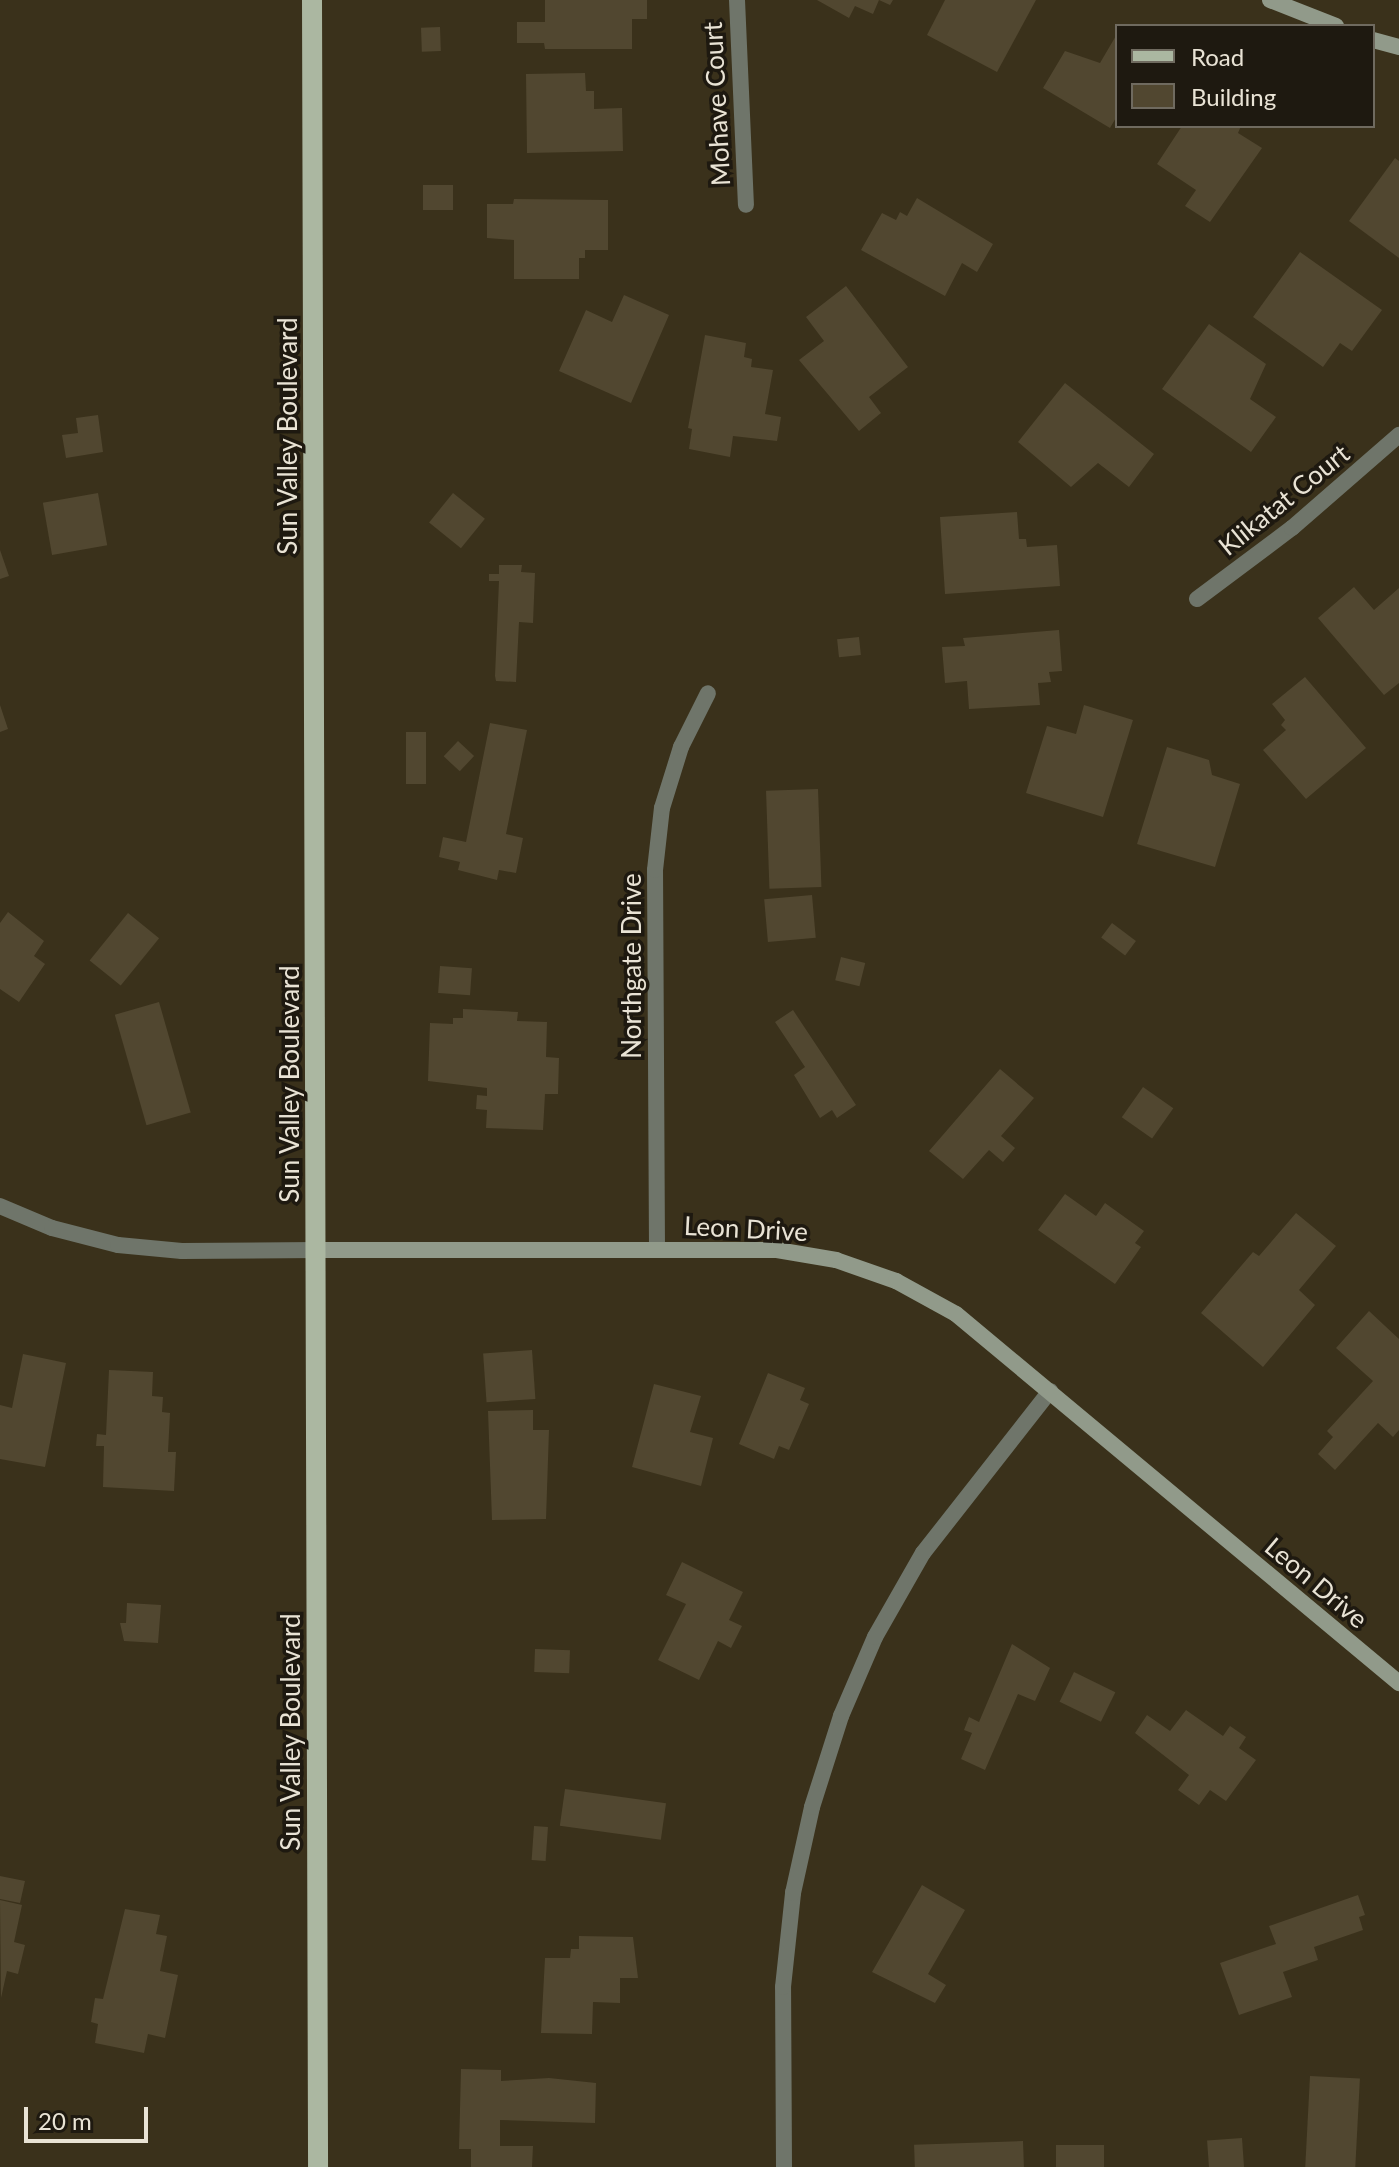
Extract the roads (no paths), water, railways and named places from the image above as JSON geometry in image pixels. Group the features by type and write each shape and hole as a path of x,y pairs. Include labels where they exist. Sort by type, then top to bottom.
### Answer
{"main road":[{"name":"Sun Valley Boulevard","path":"312,0 318,2167"}],"street":[{"name":"Mohave Court","path":"737,0 746,205"},
{"path":"1270,0 1331,24"},
{"path":"1375,41 1399,47"},
{"name":"Klikatat Court","path":"1197,599 1292,528 1399,435"},
{"name":"Northgate Drive","path":"657,1249 655,870 662,808 681,747 708,693"},
{"name":"Leon Drive","path":"0,1206 52,1228 118,1245 182,1251 777,1250 836,1260 896,1281 956,1314 1399,1683"},
{"path":"784,2167 783,1987 793,1893 812,1807 841,1716 875,1637 923,1553 1050,1391"}]}
